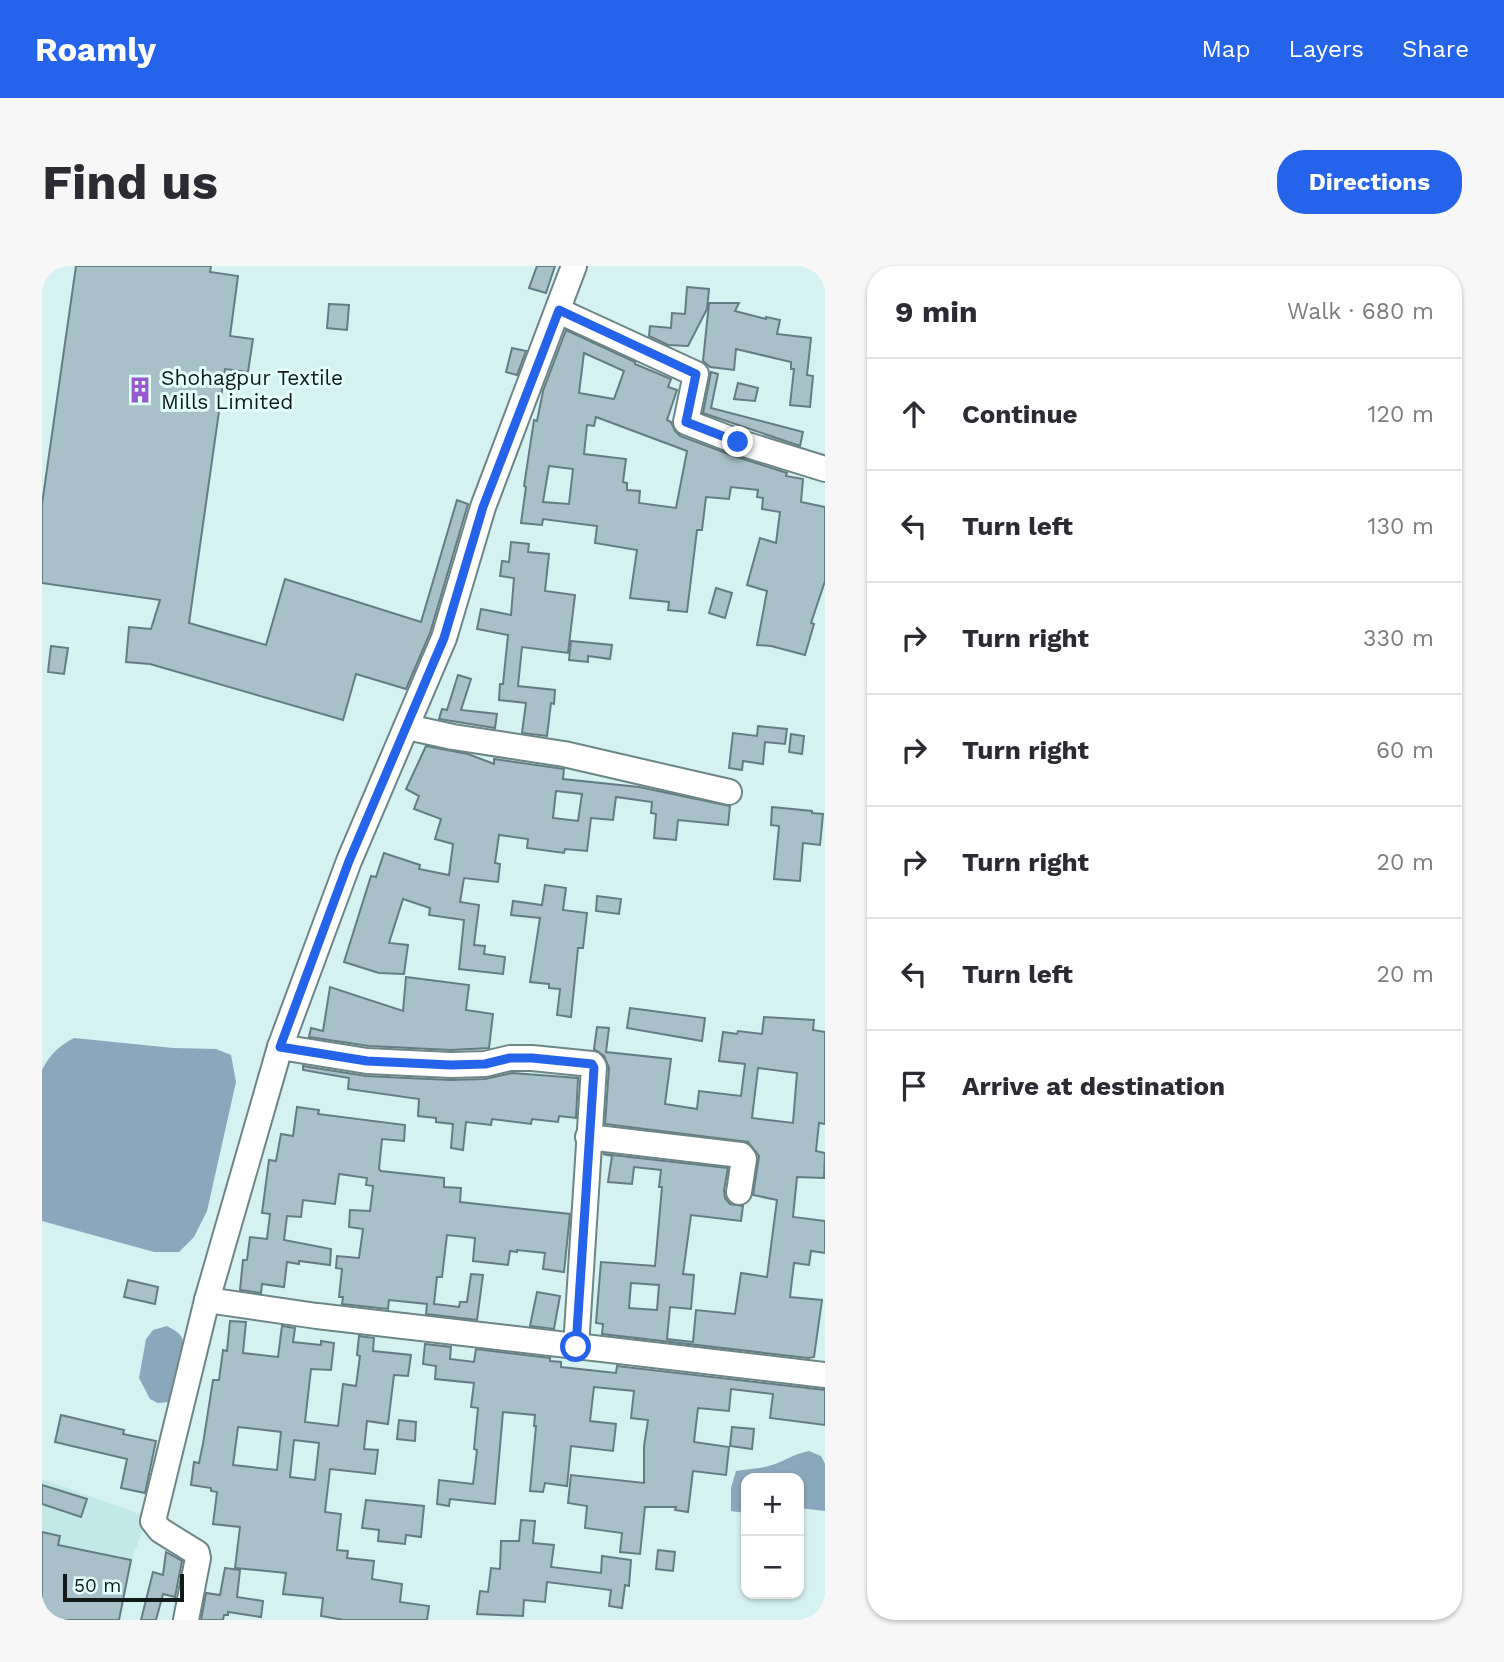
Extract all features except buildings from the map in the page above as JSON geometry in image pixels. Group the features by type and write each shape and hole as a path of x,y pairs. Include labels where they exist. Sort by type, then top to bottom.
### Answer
{"street":[{"path":"186,1620 197,1553 160,1530 153,1521 207,1300 280,1047 349,861 444,638 483,507 574,266"},
{"path":"559,310 696,374 686,422 825,469"},
{"path":"407,727 453,737 565,754 729,792"},
{"path":"280,1047 367,1061 451,1065 485,1064 510,1058 588,1063 594,1068 576,1347"},
{"path":"588,1137 741,1155 744,1159 739,1192"},
{"path":"207,1300 576,1347 825,1374"}],"shaded area":[{"path":"74,1038 173,1048 216,1049 231,1055 236,1082 207,1211 194,1237 179,1252 154,1252 42,1221 42,1070 55,1051"},
{"path":"167,1326 181,1336 183,1355 173,1397 170,1402 158,1403 150,1399 139,1378 146,1339 153,1330"},
{"path":"809,1451 821,1456 825,1464 825,1511 804,1509 804,1473 741,1473 741,1512 731,1511 731,1488 736,1471 771,1466"},
{"path":"42,1479 148,1517 108,1620 42,1620"}],"place":[{"name":"Shohagpur Textile Mills Limited","path":"140,390"}],"route":[{"path":"576,1347 594,1068 592,1064 532,1058 451,1065 367,1061 280,1047 349,861 444,638 483,507 559,310 696,374 686,422 738,442"}]}
